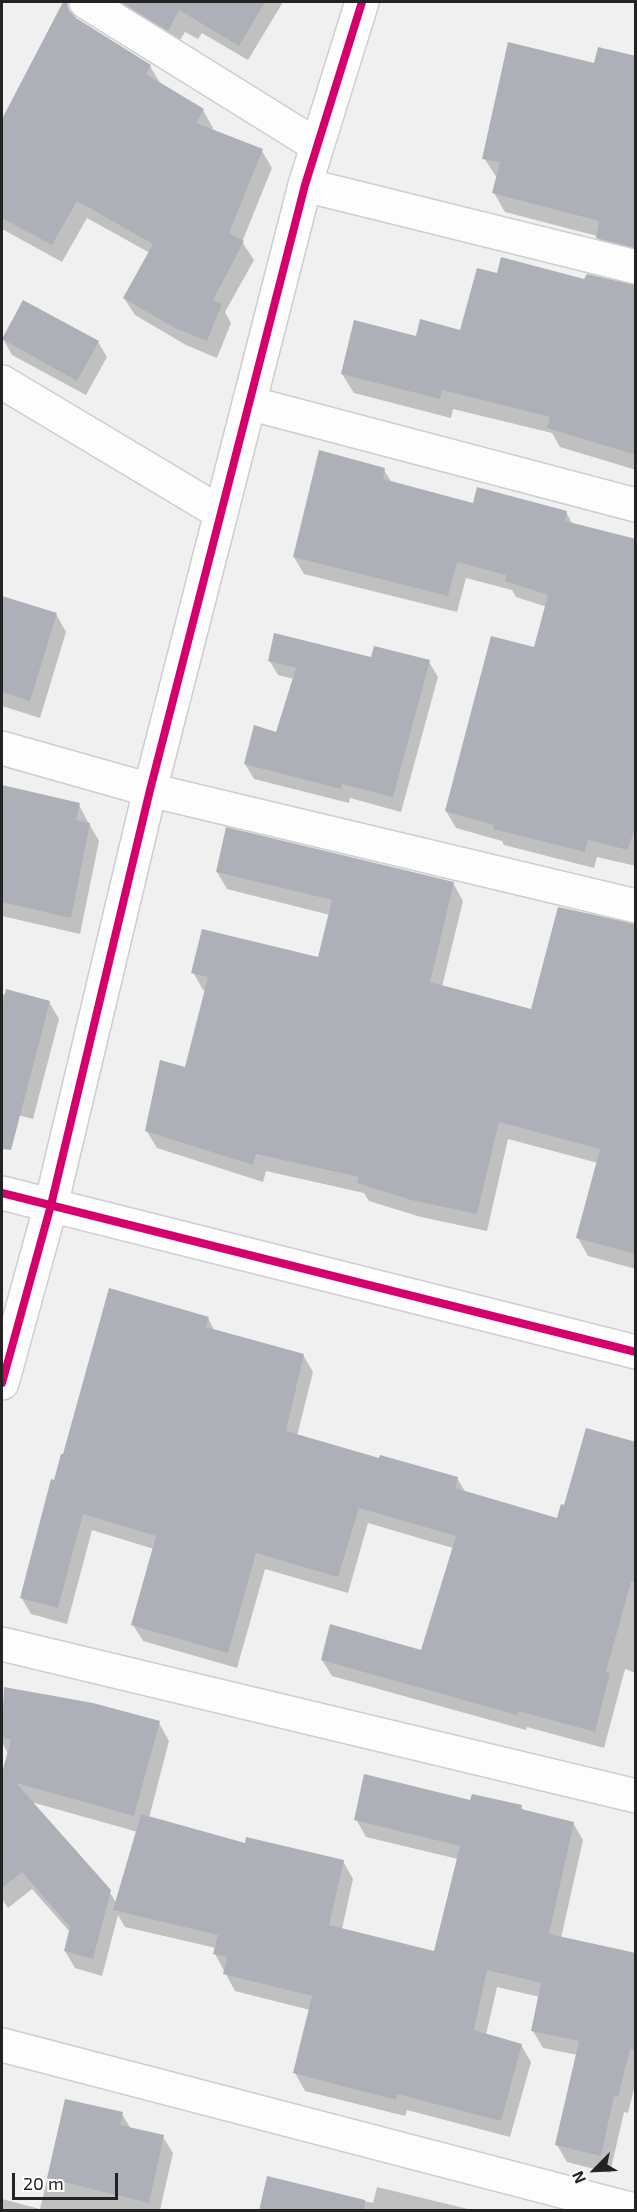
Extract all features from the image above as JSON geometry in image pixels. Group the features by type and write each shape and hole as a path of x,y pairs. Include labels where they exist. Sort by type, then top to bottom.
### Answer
{"street":[{"path":"86,2 316,145"},
{"path":"2,1383 51,1205 150,790 305,185 362,2"},
{"path":"305,185 636,267"},
{"path":"2,382 221,513"},
{"path":"249,403 636,505"},
{"path":"2,748 150,790 636,906"},
{"path":"2,1193 636,1352"},
{"path":"2,1644 636,1796"},
{"path":"2,2045 634,2211"}],"building":[{"path":"63,2 67,2 69,10 76,18 151,65 146,74 204,109 196,123 263,149 229,233 244,241 213,300 222,304 207,341 175,328 123,298 153,244 77,201 52,245 2,218 2,119"},
{"path":"121,2 265,2 239,46 179,10 168,31"},
{"path":"508,42 594,63 598,47 636,56 636,248 596,238 599,221 492,193 500,162 482,159"},
{"path":"501,257 584,279 587,274 636,285 636,455 547,428 550,417 442,390 440,399 341,374 354,320 416,336 420,319 460,330 477,268 497,273"},
{"path":"23,300 99,341 77,381 2,339"},
{"path":"319,450 385,468 383,479 473,503 477,487 567,511 565,521 636,539 636,823 628,850 588,840 585,852 493,829 494,825 445,811 491,636 534,647 548,595 505,581 506,575 457,562 448,596 293,557"},
{"path":"2,596 57,613 30,701 2,692"},
{"path":"274,633 371,657 374,646 430,660 393,797 342,784 341,789 244,764 254,725 276,732 296,668 268,661"},
{"path":"2,785 80,803 76,820 90,823 71,918 2,902"},
{"path":"226,827 454,882 430,982 531,1009 558,907 636,924 636,1254 576,1238 600,1149 499,1122 477,1214 411,1200 357,1183 359,1177 256,1154 253,1165 145,1131 160,1060 185,1067 208,977 191,973 202,929 318,957 332,900 216,872"},
{"path":"6,989 50,1001 11,1150 2,1149 2,1007"},
{"path":"109,1288 209,1317 206,1327 304,1354 286,1431 379,1458 380,1455 458,1477 455,1488 557,1518 561,1504 564,1505 586,1428 636,1442 636,1583 631,1582 606,1672 610,1673 595,1732 518,1711 517,1715 321,1660 330,1624 421,1650 456,1536 359,1508 338,1577 256,1553 228,1653 131,1625 156,1536 83,1514 58,1608 20,1598 51,1479 54,1480 61,1454 63,1454"},
{"path":"4,1687 93,1703 160,1721 134,1816 16,1783 111,1890 93,1959 64,1951 70,1927 22,1872 2,1888 2,1767 3,1769 11,1740 2,1737"},
{"path":"364,1774 470,1800 472,1794 522,1805 521,1809 574,1822 549,1934 636,1953 636,2050 630,2049 618,2097 614,2096 601,2156 555,2145 579,2041 531,2031 541,1983 487,1970 474,2030 522,2044 501,2121 397,2094 396,2100 293,2073 312,1996 223,1974 227,1957 213,1954 218,1935 113,1910 141,1814 245,1843 246,1837 344,1860 329,1925 434,1951 460,1846 354,1820"},
{"path":"65,2099 123,2112 120,2125 164,2135 149,2203 47,2178"},
{"path":"267,2176 365,2200 364,2211 259,2211"}],"cycle path":[{"path":"2,1383 51,1205 150,790 305,185 362,2"},
{"path":"2,1193 636,1352"}]}
